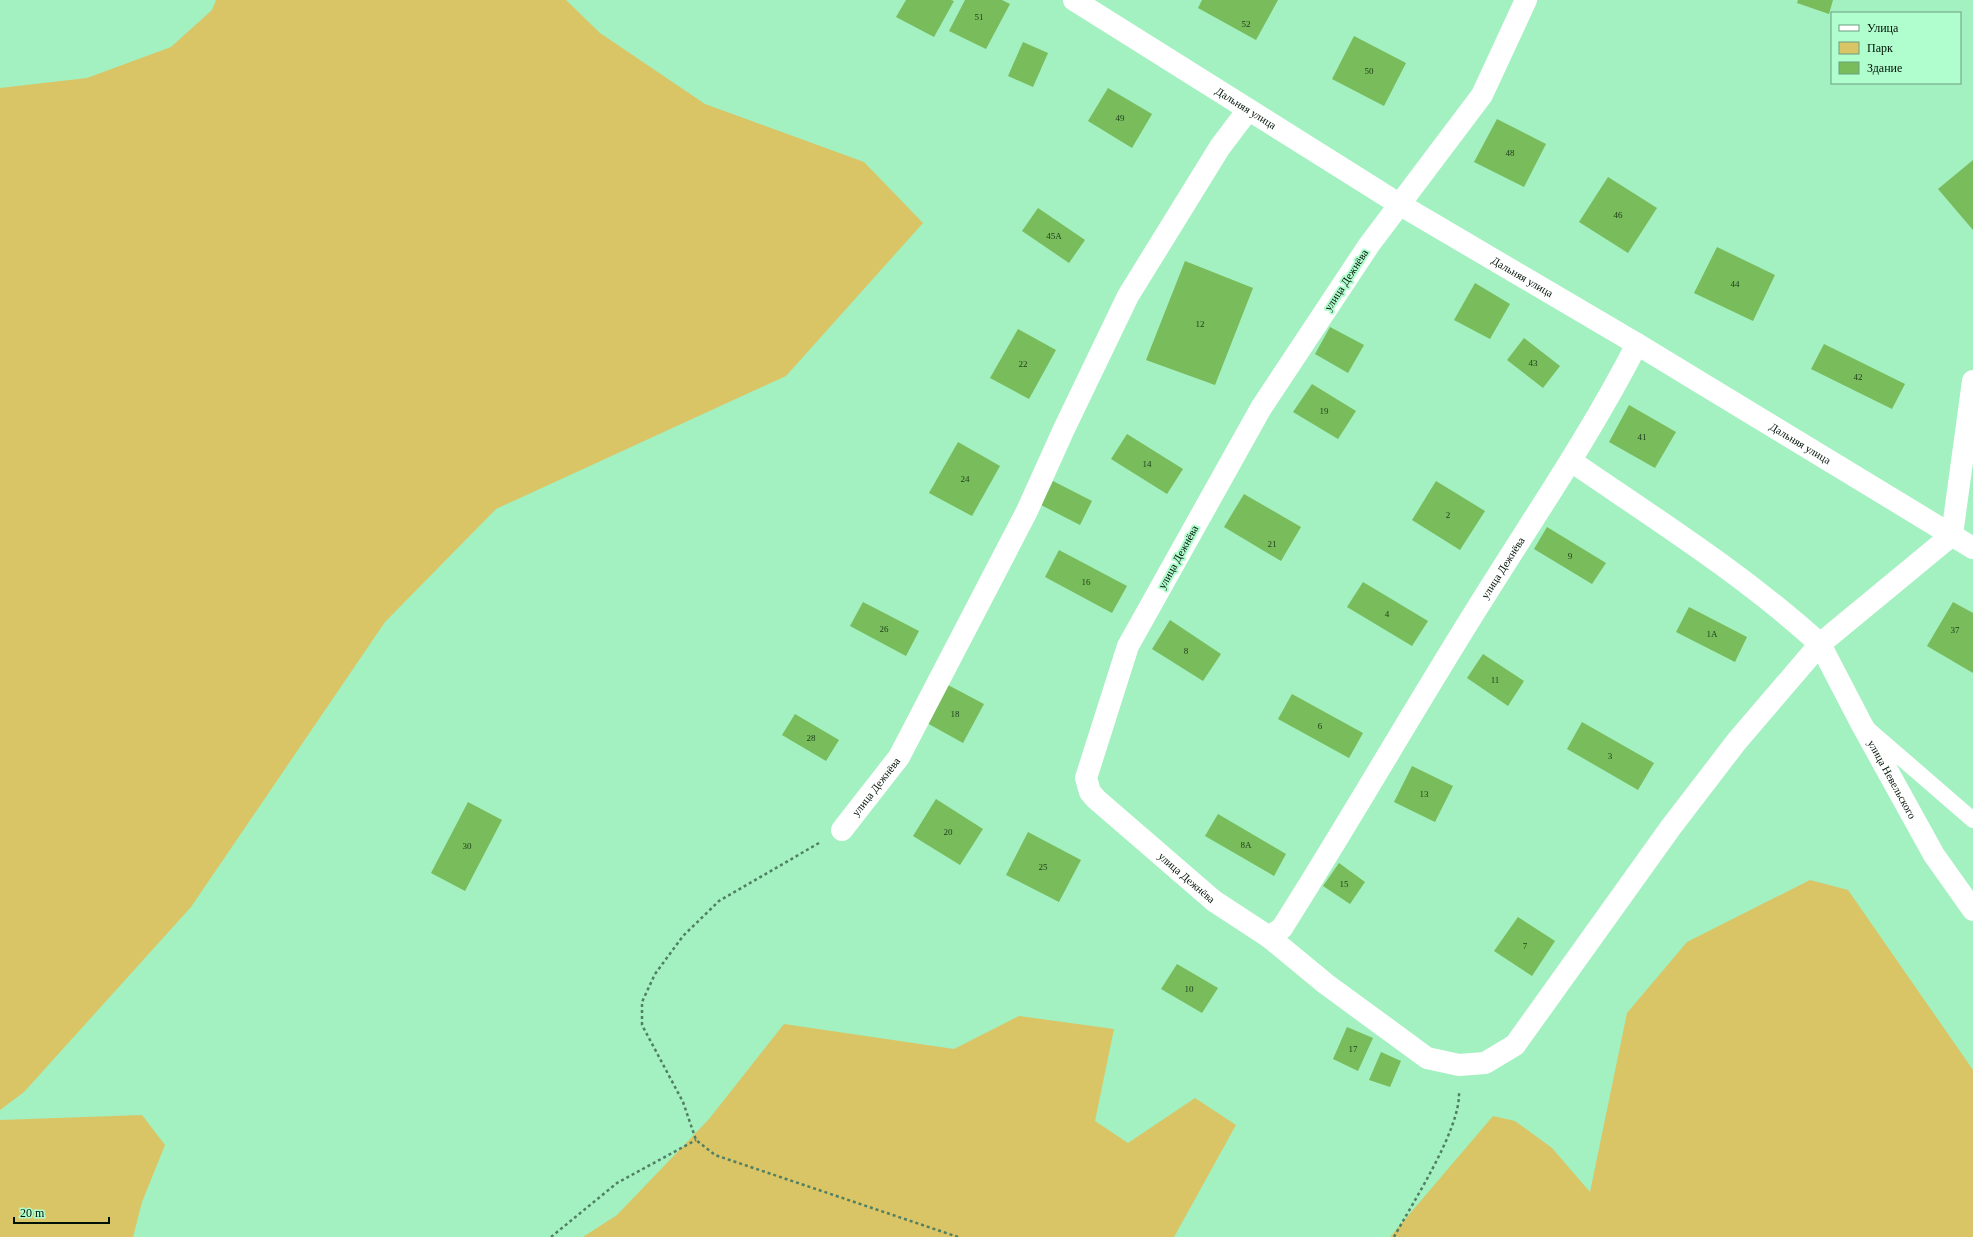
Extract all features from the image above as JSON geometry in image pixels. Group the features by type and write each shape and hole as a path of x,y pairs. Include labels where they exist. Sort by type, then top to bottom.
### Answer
{"street":[{"name":"Дальняя улица","path":"1074,0 1399,204 1637,344 1973,548"},
{"name":"улица Дежнёва","path":"1526,0 1482,95 1368,245 1261,408 1128,646 1086,778 1090,792 1096,799 1214,901 1269,937 1282,928 1347,826 1480,603 1571,461 1618,382 1637,344"},
{"name":"улица Дежнёва","path":"842,830 899,758 1027,511 1064,429 1128,296 1220,147 1248,110"},
{"path":"1269,937 1326,984 1427,1058 1459,1065 1485,1063 1515,1045 1676,821 1737,740 1820,644 1952,535 1973,381"},
{"path":"1571,461 1733,572 1792,619 1820,644"},
{"name":"улица Невельского","path":"1820,644 1860,723 1934,855 1973,910"}],"lane":[{"path":"1860,723 1973,820"}],"path":[{"path":"842,830 719,901 683,936 655,974 642,1002 642,1026 683,1102 696,1140 715,1155 958,1237"},
{"path":"1394,1237 1446,1140 1460,1103 1459,1065"},
{"path":"551,1237 617,1183 696,1140"}],"green space":[{"path":"216,0 566,0 600,33 705,104 864,162 923,223 786,376 496,509 385,622 191,907 24,1092 0,1110 0,88 87,78 171,47 212,10"},
{"path":"1810,880 1848,890 1973,1070 1973,1237 1390,1237 1493,1116 1515,1121 1552,1148 1590,1192 1627,1013 1687,942"},
{"path":"1019,1016 1114,1029 1095,1121 1128,1143 1195,1098 1236,1125 1174,1237 583,1237 617,1215 709,1119 784,1024 954,1049"},
{"path":"142,1115 165,1145 142,1202 133,1237 0,1237 0,1120"}],"building":[{"path":"906,0 954,1 934,37 896,17"},
{"path":"965,0 1002,0 1010,4 986,49 949,31"},
{"path":"1202,0 1278,0 1256,40 1198,8"},
{"path":"1798,0 1833,0 1829,14 1797,3"},
{"path":"1354,36 1406,63 1384,106 1332,79"},
{"path":"1023,42 1048,53 1033,87 1008,76"},
{"path":"1108,88 1152,114 1132,148 1088,121"},
{"path":"1497,119 1546,144 1524,187 1474,162"},
{"path":"1973,160 1973,230 1938,189"},
{"path":"1608,177 1657,208 1628,253 1579,222"},
{"path":"1038,208 1085,240 1069,263 1022,231"},
{"path":"1717,247 1775,275 1753,321 1694,293"},
{"path":"1185,261 1253,288 1215,385 1146,360"},
{"path":"1475,283 1510,304 1490,339 1454,320"},
{"path":"1330,327 1364,345 1348,373 1315,354"},
{"path":"1018,329 1056,350 1029,399 990,378"},
{"path":"1524,338 1560,366 1543,388 1507,360"},
{"path":"1824,344 1905,384 1892,409 1811,369"},
{"path":"1312,384 1356,411 1338,439 1293,412"},
{"path":"1629,405 1676,432 1655,468 1609,442"},
{"path":"1127,434 1183,469 1167,494 1111,459"},
{"path":"958,442 1000,466 972,516 929,493"},
{"path":"1053,481 1092,501 1080,525 1041,505"},
{"path":"1436,481 1485,511 1460,550 1412,520"},
{"path":"1244,494 1301,527 1281,561 1224,527"},
{"path":"1547,527 1606,563 1592,584 1534,549"},
{"path":"1059,550 1127,586 1112,613 1045,577"},
{"path":"1363,582 1428,621 1412,646 1347,607"},
{"path":"863,602 919,631 906,656 850,626"},
{"path":"1953,602 1973,613 1973,673 1927,646"},
{"path":"1689,607 1747,637 1735,662 1676,632"},
{"path":"1170,620 1221,654 1203,681 1152,649"},
{"path":"1483,654 1524,681 1508,706 1467,678"},
{"path":"948,685 984,704 963,743 927,723"},
{"path":"1292,694 1363,733 1349,758 1278,719"},
{"path":"795,714 839,740 826,761 782,735"},
{"path":"1582,722 1654,763 1638,790 1567,749"},
{"path":"1412,766 1453,786 1435,822 1394,802"},
{"path":"936,799 983,829 960,865 913,836"},
{"path":"468,802 502,820 465,891 431,873"},
{"path":"1218,814 1286,854 1274,876 1205,836"},
{"path":"1028,832 1081,860 1059,902 1006,875"},
{"path":"1339,863 1365,882 1350,904 1323,886"},
{"path":"1518,917 1555,941 1532,976 1494,951"},
{"path":"1177,964 1218,988 1202,1013 1161,989"},
{"path":"1347,1027 1373,1038 1358,1071 1333,1059"},
{"path":"1381,1052 1401,1061 1390,1087 1369,1080"}]}
